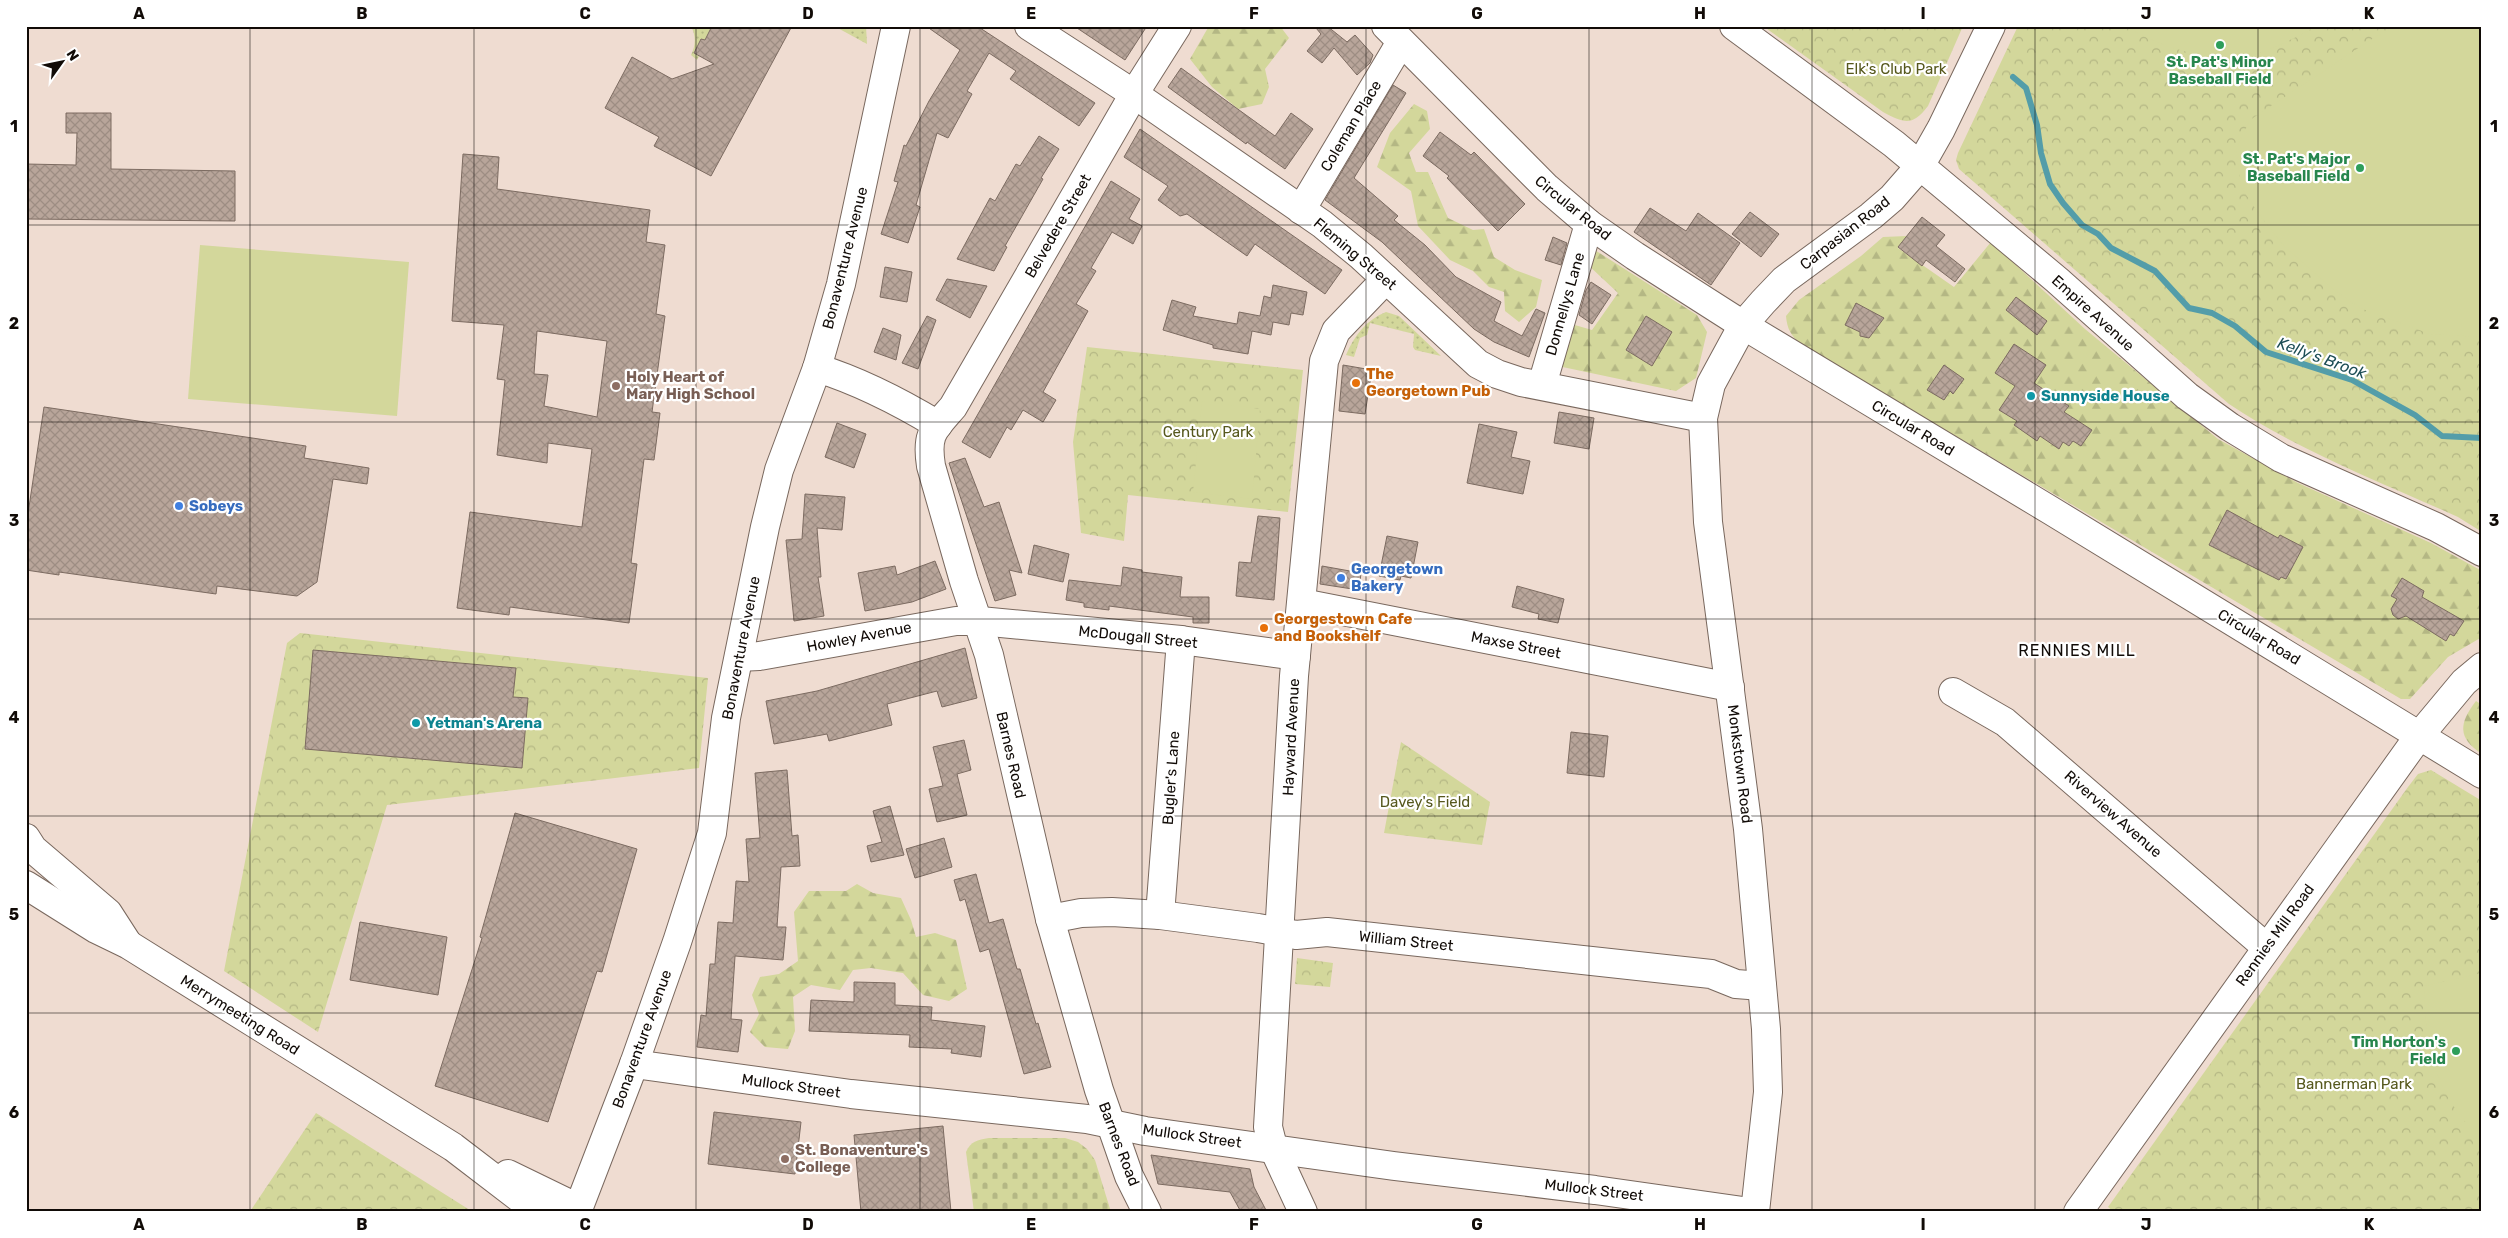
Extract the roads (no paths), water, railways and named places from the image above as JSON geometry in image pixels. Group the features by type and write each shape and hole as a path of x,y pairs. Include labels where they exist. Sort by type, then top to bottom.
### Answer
{"street":[{"name":"Bonaventure Avenue","path":"883,26 884,78"},
{"name":"Bonaventure Avenue","path":"578,1210 634,1064 677,942 712,833 726,718 754,576 780,470 816,368 853,236 896,26"},
{"name":"Fleming Street","path":"1029,26 1134,94 1339,237 1478,364 1502,376 1703,418"},
{"name":"Belvedere Street","path":"938,425 953,407 1134,94 1177,26"},
{"name":"Empire Avenue","path":"1734,26 1887,138 2057,280 2187,396 2230,427 2281,458 2436,527 2482,552"},
{"name":"Carpasian Road","path":"1743,326 1784,280 1871,216 1892,198 1920,166 1945,121 1991,26"},
{"name":"Coleman Place","path":"1301,210 1393,34"},
{"name":"Circular Road","path":"1393,34 1524,166 1589,224 1743,326 2059,515 2482,774"},
{"name":"Donnellys Lane","path":"1542,385 1589,224"},
{"name":"Hayward Avenue","path":"1303,1212 1273,1147 1268,1127 1296,656 1324,358 1336,332 1386,280"},
{"name":"Monkstown Road","path":"1743,326 1711,384 1703,418 1708,522 1748,829 1762,986 1768,1092 1756,1212"},
{"path":"816,368 835,374 882,395 938,425"},
{"name":"Barnes Road","path":"938,425 930,436 928,447 931,466 964,581 980,621 1050,919 1110,1123 1130,1176 1147,1212"},
{"name":"Maxse Street","path":"1302,603 1730,687"},
{"name":"Howley Avenue","path":"739,657 759,656 921,625 956,621 980,621"},
{"name":"McDougall Street","path":"980,621 1181,640 1296,656"},
{"name":"Bugler's Lane","path":"1160,915 1181,640"},
{"name":"Rennies Mill Road","path":"2078,1212 2419,736 2464,682 2482,666"},
{"name":"Riverview Avenue","path":"1953,692 2005,722 2266,947"},
{"path":"26,838 33,849 108,913 129,945"},
{"name":"Merrymeeting Road","path":"26,885 96,929 129,945 453,1147 578,1210"},
{"name":"William Street","path":"1050,919 1081,912 1160,915 1304,936 1327,932 1711,974 1736,984 1762,986"},
{"name":"Mullock Street","path":"634,1064 842,1093 1087,1119 1145,1130 1394,1166 1595,1190 1750,1212"},
{"name":"Merrymeeting Road","path":"453,1147 538,1212"}],"waterway":[{"name":"Kelly's Brook","path":"2013,77 2026,88 2037,125 2041,153 2050,184 2082,225 2098,234 2111,248 2155,271 2189,308 2212,313 2235,326 2266,352 2352,380 2415,415 2442,436 2482,438"}],"place":[{"name":"St. Pat's Minor Baseball Field","path":"2220,45"},
{"name":"St. Pat's Major Baseball Field","path":"2360,168"},
{"name":"The Georgetown Pub","path":"1356,383"},
{"name":"Holy Heart of Mary High School","path":"616,386"},
{"name":"Sunnyside House","path":"2031,396"},
{"name":"Sobeys","path":"179,506"},
{"name":"Georgetown Bakery","path":"1341,578"},
{"name":"Georgestown Cafe and Bookshelf","path":"1264,628"},
{"name":"Yetman's Arena","path":"416,723"},
{"name":"Tim Horton's Field","path":"2456,1051"},
{"name":"St. Bonaventure's College","path":"785,1159"}],"district":[{"name":"RENNIES MILL","path":"2077,650"}],"park label":[{"name":"Elk's Club Park","path":"1896,69"},
{"name":"Century Park","path":"1208,432"},
{"name":"Davey's Field","path":"1425,802"},
{"name":"Bannerman Park","path":"2354,1084"}]}
